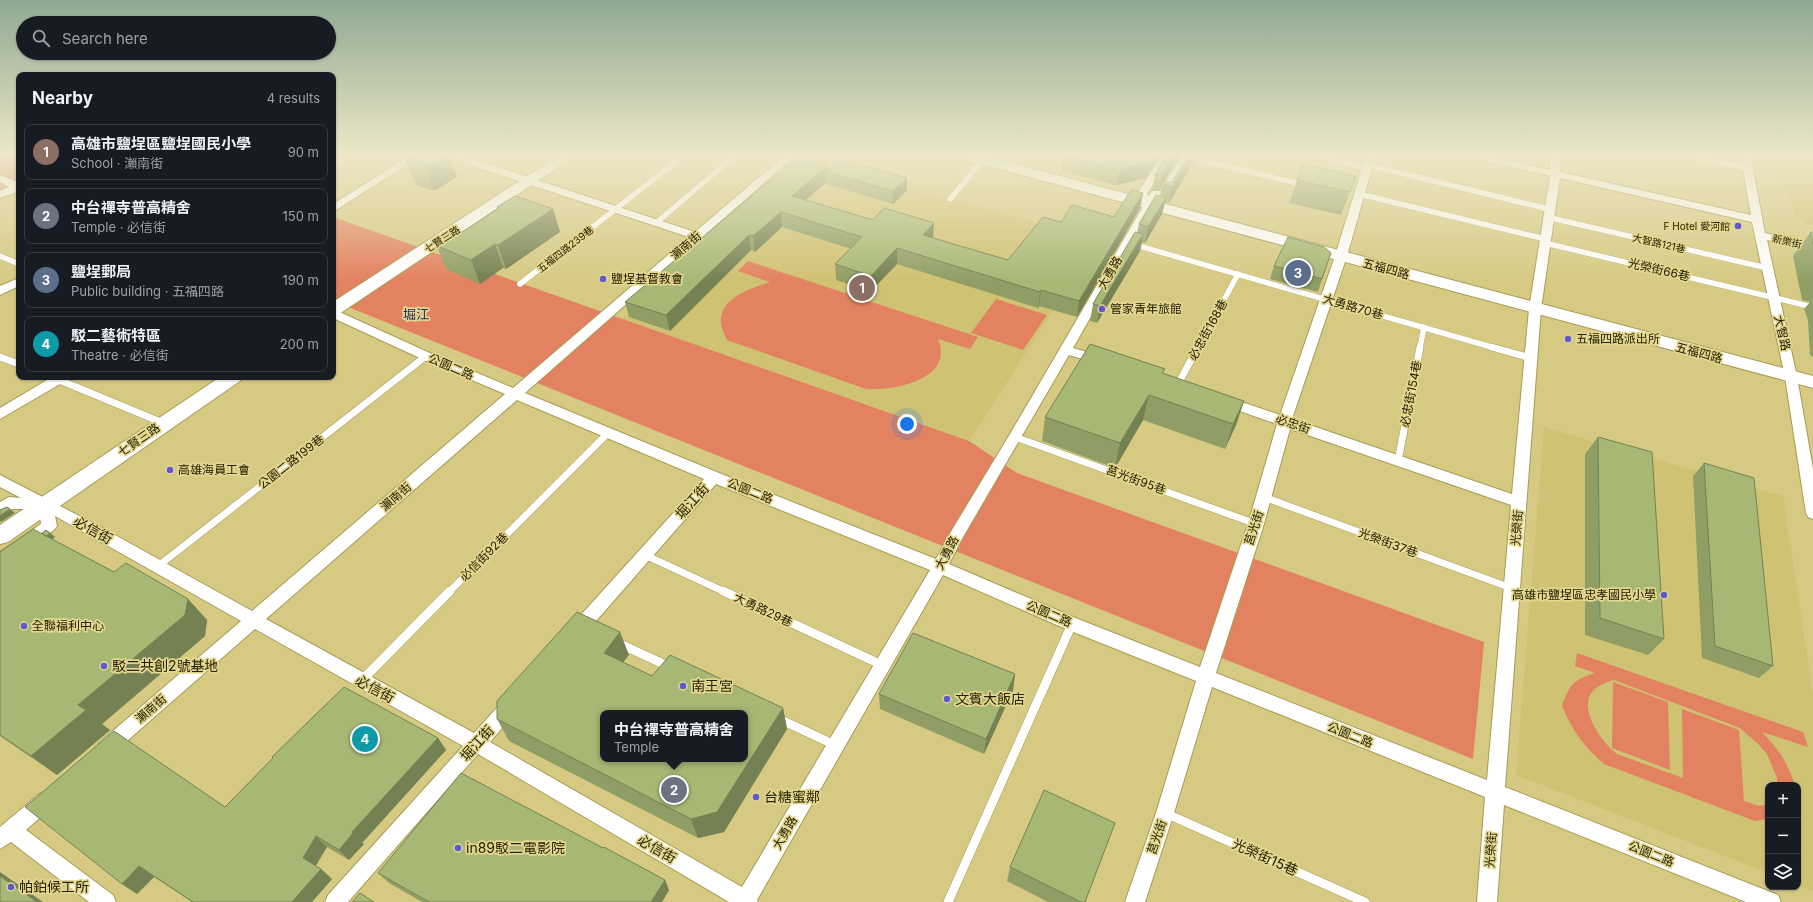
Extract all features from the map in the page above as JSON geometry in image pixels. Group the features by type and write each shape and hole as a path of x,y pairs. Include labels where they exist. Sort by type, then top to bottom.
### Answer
{"street":[{"path":"336,207 353,196"},
{"name":"七賢三路","path":"336,310 509,196"},
{"path":"575,196 698,236"},
{"name":"瀨南街","path":"95,757 744,196"},
{"name":"五福四路","path":"1125,196 1535,309 1813,382"},
{"path":"1144,196 1150,203 1167,198 1168,196"},
{"name":"莒光街","path":"1134,902 1165,813 1206,678 1256,524 1285,421 1341,256 1356,196"},
{"name":"光榮街","path":"1487,902 1535,309 1553,196"},
{"path":"1654,196 1756,220"},
{"name":"大智路","path":"1752,196 1791,377 1813,513"},
{"name":"大勇路","path":"747,902 835,745 940,567 957,534 1066,350 1150,203"},
{"name":"新樂街","path":"1761,236 1813,247"},
{"path":"0,291 16,283"},
{"name":"公園二路","path":"336,313 426,356 515,394 714,477 940,567 1072,624 1771,902"},
{"path":"1066,350 1118,366"},
{"path":"0,414 55,380"},
{"name":"七賢三路","path":"0,536 228,380"},
{"path":"1162,381 1192,391"},
{"name":"必忠街","path":"1213,398 1285,421 1519,502"},
{"name":"堀江街","path":"566,643 585,627 645,555 714,477"},
{"name":"必信街","path":"0,480 46,504 252,621 476,744 747,902"},
{"path":"0,509 9,503 46,504 49,526 0,560"},
{"name":"堀江街","path":"335,902 519,696"},
{"path":"53,794 5,835 106,902"}],"lane":[{"name":"五福四路239巷","path":"520,284 632,196"},
{"path":"656,223 688,196"},
{"name":"光榮街66巷","path":"1356,196 1813,306"},
{"name":"大智路121巷","path":"1483,196 1767,268"},
{"name":"大勇路70巷","path":"1128,243 1531,358"},
{"path":"0,256 16,263"},
{"name":"必忠街168巷","path":"1177,386 1238,274"},
{"name":"必忠街154巷","path":"1398,461 1424,328"},
{"name":"公園二路199巷","path":"157,567 426,356"},
{"path":"0,357 16,363"},
{"path":"63,380 164,423"},
{"name":"必信街92巷","path":"361,681 608,433"},
{"name":"莒光街95巷","path":"1015,437 1256,524"},
{"name":"光榮街37巷","path":"1264,497 1512,589"},
{"name":"大勇路29巷","path":"645,555 882,665"},
{"path":"948,902 1072,624"},
{"path":"610,639 675,670"},
{"path":"768,714 835,745"},
{"name":"光榮街15巷","path":"1165,813 1365,902"}],"shaded area":[{"path":"766,196 940,196 1078,234 1087,258 969,441 622,319"},
{"path":"1788,196 1813,196 1813,225 1807,224 1795,216"},
{"path":"336,218 969,441 1017,473 1484,642 1473,759 336,302"},
{"path":"748,261 978,337 970,349 938,339 941,353 938,364 930,373 905,385 891,388 866,389 727,340 722,329 721,318 723,310 727,304 747,290 770,282 738,271"},
{"path":"996,299 1047,315 1023,350 971,333"},
{"name":"高雄市鹽埕區忠孝國民小學","path":"1544,427 1783,496 1813,694 1813,891 1801,886 1801,782 1765,782 1765,872 1516,775"},
{"path":"1577,653 1803,732 1808,747 1762,732 1782,756 1794,782 1777,782 1777,778 1767,754 1740,728 1614,680 1602,684 1596,688 1588,700 1590,717 1594,726 1599,735 1611,749 1617,754 1683,778 1682,709 1739,730 1744,801 1759,806 1765,805 1765,819 1755,821 1604,764 1579,738 1562,706 1567,693 1573,684 1582,678 1595,673 1575,666"},
{"path":"1613,682 1668,702 1670,770 1612,748"}],"building":[{"path":"515,196 553,209 498,245 495,244 471,260 437,246 453,236 455,237 499,208 497,207"},
{"path":"751,196 792,196 873,220 884,208 934,223 923,235 1008,260 1043,217 1061,222 1072,205 1114,217 1127,196 1141,196 1079,301 1041,290 1040,292 897,248 871,276 835,264 862,237 781,212 753,236 749,235 666,315 625,302"},
{"path":"1155,196 1166,198 1148,227 1139,224"},
{"path":"1135,232 1143,234 1100,306 1093,304"},
{"path":"1813,232 1813,245 1810,233"},
{"path":"1288,237 1324,247 1331,253 1322,279 1274,266"},
{"path":"1090,344 1165,369 1162,373 1244,401 1233,424 1149,395 1120,443 1045,417"},
{"path":"1598,437 1652,452 1664,639 1600,618"},
{"path":"1704,463 1754,478 1773,666 1715,646"},
{"path":"7,507 10,509 0,516 0,510"},
{"path":"33,529 114,572 126,563 188,599 185,615 78,705 86,710 31,756 0,735 0,552"},
{"path":"46,530 50,533 46,536 42,533"},
{"path":"577,612 620,632 604,653 652,676 670,655 783,708 717,812 691,819 497,719 497,701"},
{"name":"文賓大飯店","path":"913,633 1015,674 986,739 879,694"},
{"path":"344,687 438,738 352,832 353,833 339,850 316,836 303,858 321,869 292,902 193,902 139,866 122,884 25,807 114,731 225,807 273,758 272,757"},
{"path":"461,773 665,880 651,902 429,902 378,873"},
{"path":"1044,790 1115,823 1085,902 1081,902 1010,867"},
{"name":"帕鉑候工所","path":"0,876 37,902 0,902"},
{"path":"360,893 374,902 352,902"}],"place":[{"name":"F Hotel 愛河館","path":"1738,226"},
{"name":"鹽埕郵局","path":"1298,273"},
{"name":"鹽埕基督教會","path":"603,279"},
{"name":"高雄市鹽埕區鹽埕國民小學","path":"862,288"},
{"name":"管家青年旅館","path":"1102,309"},
{"name":"五福四路派出所","path":"1568,339"},
{"name":"高雄海員工會","path":"170,470"},
{"name":"高雄市鹽埕區忠孝國民小學","path":"1664,595"},
{"name":"全聯福利中心","path":"24,626"},
{"name":"駁二共創2號基地","path":"104,666"},
{"name":"南王宮","path":"683,686"},
{"name":"文賓大飯店","path":"947,699"},
{"name":"駁二藝術特區","path":"365,739"},
{"name":"中台禪寺普高精舍","path":"674,790"},
{"name":"台糖蜜鄰","path":"756,797"},
{"name":"in89駁二電影院","path":"458,848"},
{"name":"帕鉑候工所","path":"11,887"}],"district":[{"name":"堀江","path":"416,314"}]}
